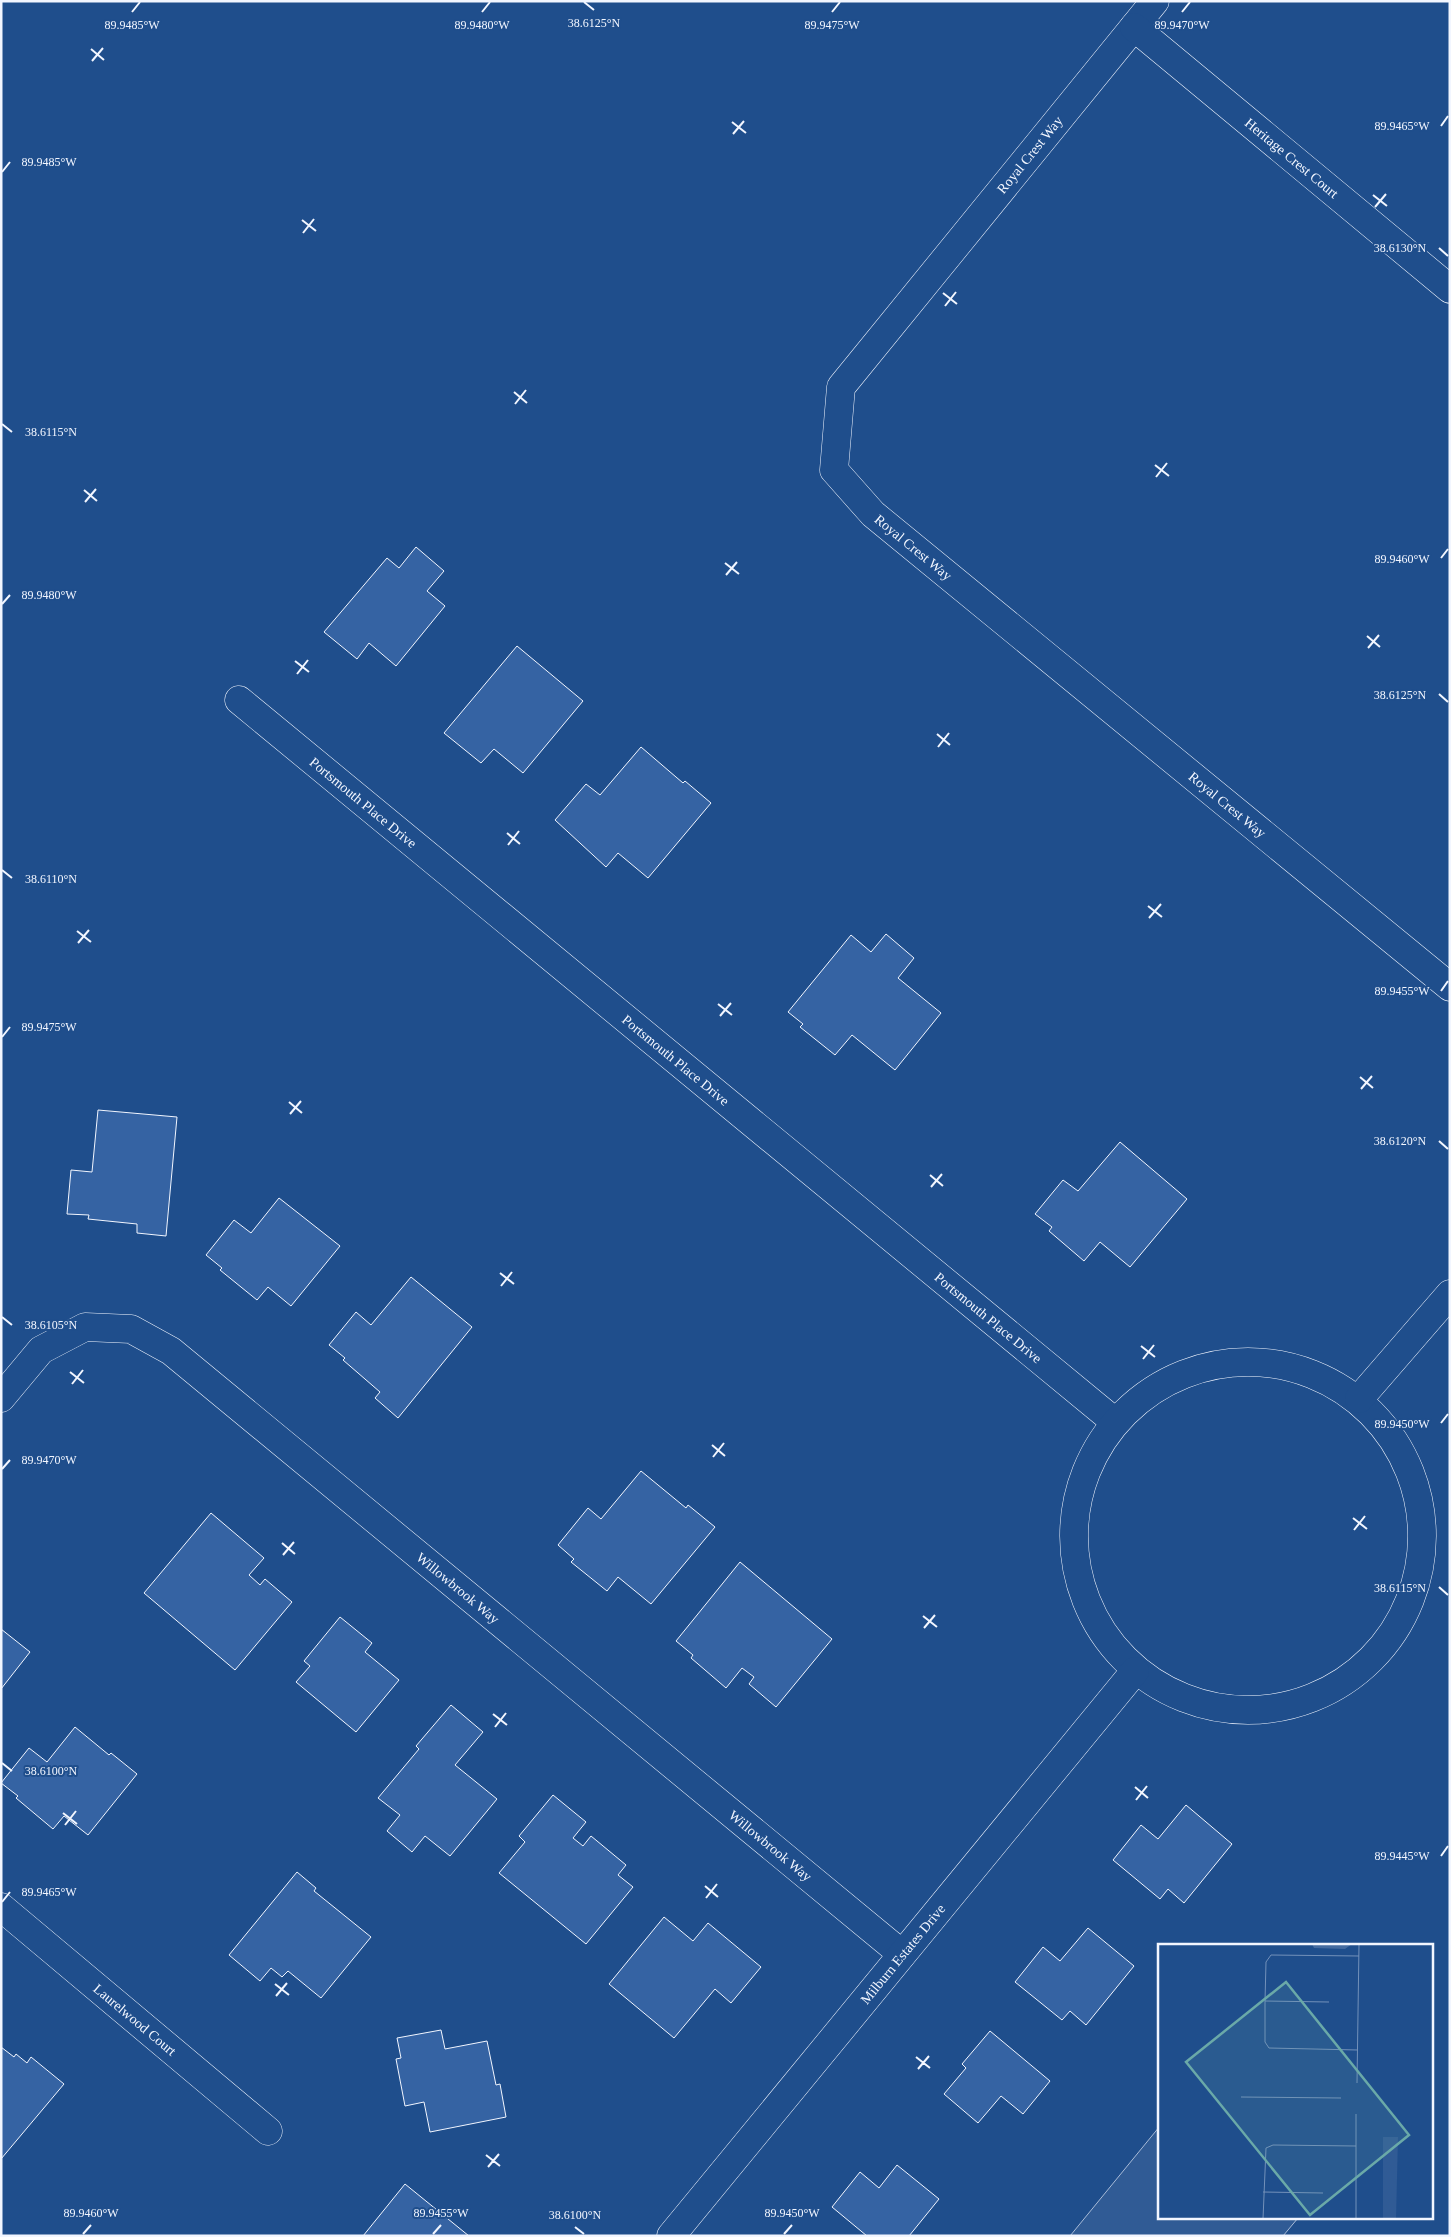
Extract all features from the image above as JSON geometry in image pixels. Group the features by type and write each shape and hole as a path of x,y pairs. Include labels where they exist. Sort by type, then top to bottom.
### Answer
{"street":[{"name":"Royal Crest Way","path":"1155,1 841,387 834,470 873,514 1450,987"},
{"name":"Heritage Crest Court","path":"1134,26 1450,289"},
{"name":"Portsmouth Place Drive","path":"239,700 1114,1421"},
{"path":"1359,1400 1450,1294"},
{"name":"Willowbrook Way","path":"1,1398 41,1350 85,1327 131,1329 171,1351 902,1954"},
{"path":"1232,1360 1299,1368 1359,1400 1404,1453 1424,1520 1417,1589 1384,1650 1329,1694 1262,1712 1193,1704 1135,1671 1090,1615 1072,1548 1081,1480 1114,1421 1168,1379 1232,1360"},
{"name":"Milburn Estates Drive","path":"671,2236 1135,1671"},
{"name":"Laurelwood Court","path":"1,1907 268,2131"}],"shaded area":[{"path":"1158,2128 1158,2220 1296,2220 1283,2236 1070,2236"}],"building":[{"path":"416,547 444,571 427,591 445,606 396,666 369,643 357,659 324,632 387,558 399,568"},
{"path":"517,646 583,701 523,773 494,749 481,763 444,733"},
{"path":"641,747 683,783 685,781 711,803 648,878 618,853 606,867 555,820 586,784 600,795"},
{"path":"886,934 914,958 898,978 941,1013 895,1070 852,1035 835,1055 800,1027 803,1024 788,1012 851,935 871,952"},
{"path":"98,1110 177,1117 166,1236 137,1233 137,1224 88,1219 89,1215 67,1214 71,1170 92,1172"},
{"path":"1120,1142 1187,1199 1130,1267 1100,1242 1084,1261 1049,1231 1052,1227 1035,1214 1063,1180 1078,1191"},
{"path":"279,1198 340,1246 291,1306 268,1287 257,1300 220,1270 222,1268 206,1255 234,1220 251,1233"},
{"path":"411,1277 472,1327 398,1418 375,1398 380,1392 343,1360 345,1358 329,1345 356,1312 371,1325"},
{"path":"641,1471 686,1508 688,1505 715,1527 651,1604 618,1577 607,1591 571,1562 574,1559 558,1545 588,1508 601,1519"},
{"path":"211,1513 264,1558 249,1575 260,1585 265,1579 292,1602 235,1670 144,1593"},
{"path":"740,1562 832,1639 776,1707 749,1684 754,1677 742,1668 726,1688 691,1658 693,1655 676,1641"},
{"path":"340,1617 372,1643 365,1652 399,1680 356,1732 296,1682 310,1666 304,1661"},
{"path":"1,1629 30,1652 1,1689"},
{"path":"451,1705 483,1732 455,1765 497,1799 450,1856 425,1836 412,1852 387,1831 400,1815 378,1798 419,1749 416,1746"},
{"path":"75,1727 109,1755 111,1753 137,1774 88,1835 64,1816 53,1829 16,1798 18,1796 1,1783 29,1748 47,1762"},
{"path":"553,1795 586,1822 573,1838 583,1846 591,1836 626,1865 618,1875 633,1887 586,1944 499,1873 525,1842 519,1836"},
{"path":"1186,1805 1232,1844 1184,1903 1168,1889 1160,1899 1113,1860 1141,1825 1158,1839"},
{"path":"297,1872 316,1888 314,1891 371,1937 321,1998 288,1971 282,1977 271,1968 260,1981 229,1955"},
{"path":"664,1917 693,1941 708,1923 761,1967 731,2003 715,1989 674,2038 609,1984"},
{"path":"1088,1928 1134,1966 1086,2025 1070,2011 1062,2020 1015,1982 1043,1947 1060,1961"},
{"path":"441,2030 445,2049 487,2041 496,2085 500,2084 506,2117 430,2132 424,2102 405,2106 396,2059 401,2058 397,2038"},
{"path":"990,2031 1050,2081 1023,2114 1001,2096 978,2123 944,2094 966,2068 962,2064"},
{"path":"1,2047 14,2057 16,2054 27,2063 31,2057 64,2084 1,2159"},
{"path":"897,2165 939,2199 909,2236 867,2236 832,2207 860,2172 879,2188"},
{"path":"405,2184 469,2236 363,2236"}]}
